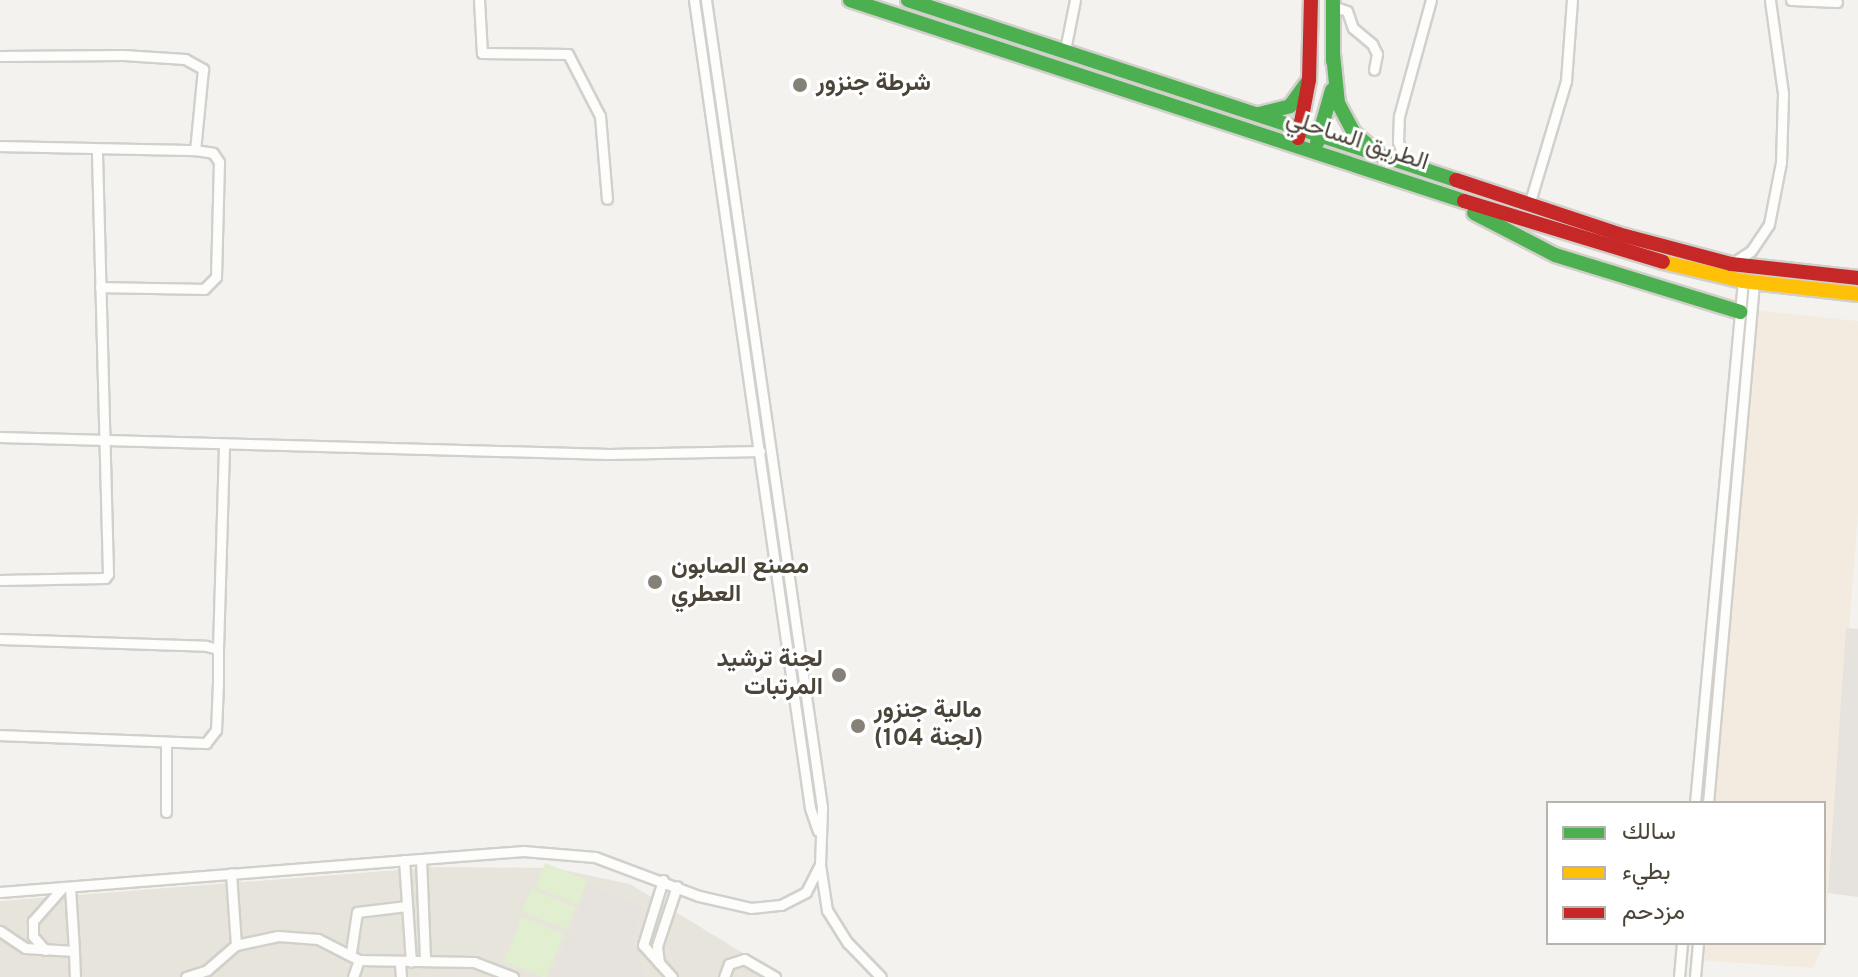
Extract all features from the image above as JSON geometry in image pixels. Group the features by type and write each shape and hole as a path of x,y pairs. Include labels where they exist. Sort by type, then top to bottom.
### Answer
{"main road":[{"name":"الطريق الساحلي","path":"850,0 1298,138 1441,193 1628,253 1748,281 1858,294"},
{"name":"الطريق الساحلي","path":"908,0 1065,50 1241,112 1298,138"},
{"path":"1298,138 1309,80 1311,0"},
{"path":"1316,144 1331,104 1333,3"},
{"path":"1333,54 1338,103 1354,133 1401,164"},
{"path":"1241,112 1282,111 1309,80"},
{"name":"الطريق الساحلي","path":"1316,144 1401,164 1731,264 1858,278"},
{"path":"1441,193 1544,251 1740,312"}],"street":[{"path":"479,0 482,53 568,54 600,116 607,199"},
{"path":"694,0 802,752 820,838"},
{"path":"706,0 822,807 820,865 827,910 848,943 881,977"},
{"path":"1065,50 1075,0"},
{"path":"1401,164 1399,116 1431,0"},
{"path":"1529,205 1566,81 1572,0"},
{"path":"1731,264 1762,237 1779,177 1783,93 1770,0"},
{"path":"1791,0 1837,2"},
{"path":"1333,3 1347,11 1353,28 1372,44 1377,54 1374,70"},
{"path":"0,56 123,55 197,61 203,69 203,84 195,150"},
{"path":"0,146 195,150 213,153 219,162 218,271 211,285 182,290 100,287"},
{"path":"0,580 105,578 97,149"},
{"path":"1708,801 1740,312 1748,281"},
{"path":"1695,801 1721,585 1748,281"},
{"path":"0,437 609,454 771,450"},
{"path":"0,735 166,742 213,738 224,445"},
{"path":"772,541 785,540"},
{"path":"0,639 218,649"},
{"path":"166,742 166,812"},
{"path":"802,752 814,749"},
{"path":"1698,773 1710,773"},
{"path":"0,892 404,860 565,853 595,857 723,903 766,908 806,892 820,865"},
{"path":"421,859 425,960"},
{"path":"404,860 411,962"},
{"path":"231,873 236,945"},
{"path":"663,880 643,945 650,959 666,970"},
{"path":"666,970 657,946 677,886"},
{"path":"45,950 33,936 33,921 66,887"},
{"path":"66,887 75,977"},
{"path":"351,952 357,912 407,906"},
{"path":"0,931 25,948 74,951"},
{"path":"186,977 207,970 236,945 291,937 318,939 351,952 359,960 474,962 513,977"},
{"path":"1679,977 1682,945"},
{"path":"1695,977 1698,945"},
{"path":"724,977 729,964 744,959 775,977"},
{"path":"353,977 359,960"},
{"path":"400,963 401,977"},
{"path":"658,977 666,970"}],"shaded area":[{"path":"1752,310 1858,321 1858,515 1826,919 1826,801 1711,801"},
{"path":"1846,628 1858,629 1858,897 1828,893"},
{"path":"437,867 553,868 630,884 782,977 0,977 0,901"},
{"path":"589,886 642,907 634,936 644,977 551,977 568,937 574,938 576,932 571,930"},
{"path":"1699,945 1824,945 1813,968 1698,960"}],"green space":[{"path":"545,863 588,880 578,904 535,887"},
{"path":"531,889 576,907 567,929 522,911"},
{"path":"522,917 564,934 546,977 504,962"}],"traffic: fast":[{"path":"850,0 1464,201"},
{"path":"908,0 1456,180"},
{"path":"1333,0 1333,61"},
{"path":"1333,54 1338,103 1354,133 1375,151"},
{"path":"1259,114 1290,106 1309,80"},
{"path":"1317,143 1332,90"},
{"path":"1474,213 1555,255 1740,312"}],"traffic: slow":[{"path":"1663,262 1743,281 1858,294"}],"traffic: jam":[{"path":"1298,138 1309,80 1311,0"},
{"path":"1456,180 1618,234 1731,264 1858,278"},
{"path":"1464,201 1663,262"}],"place":[{"name":"شرطة جنزور","path":"800,85"},
{"name":"مصنع الصابون العطري","path":"655,582"},
{"name":"لجنة ترشيد المرتبات","path":"839,675"},
{"name":"مالية جنزور (لجنة 104)","path":"858,726"}]}
